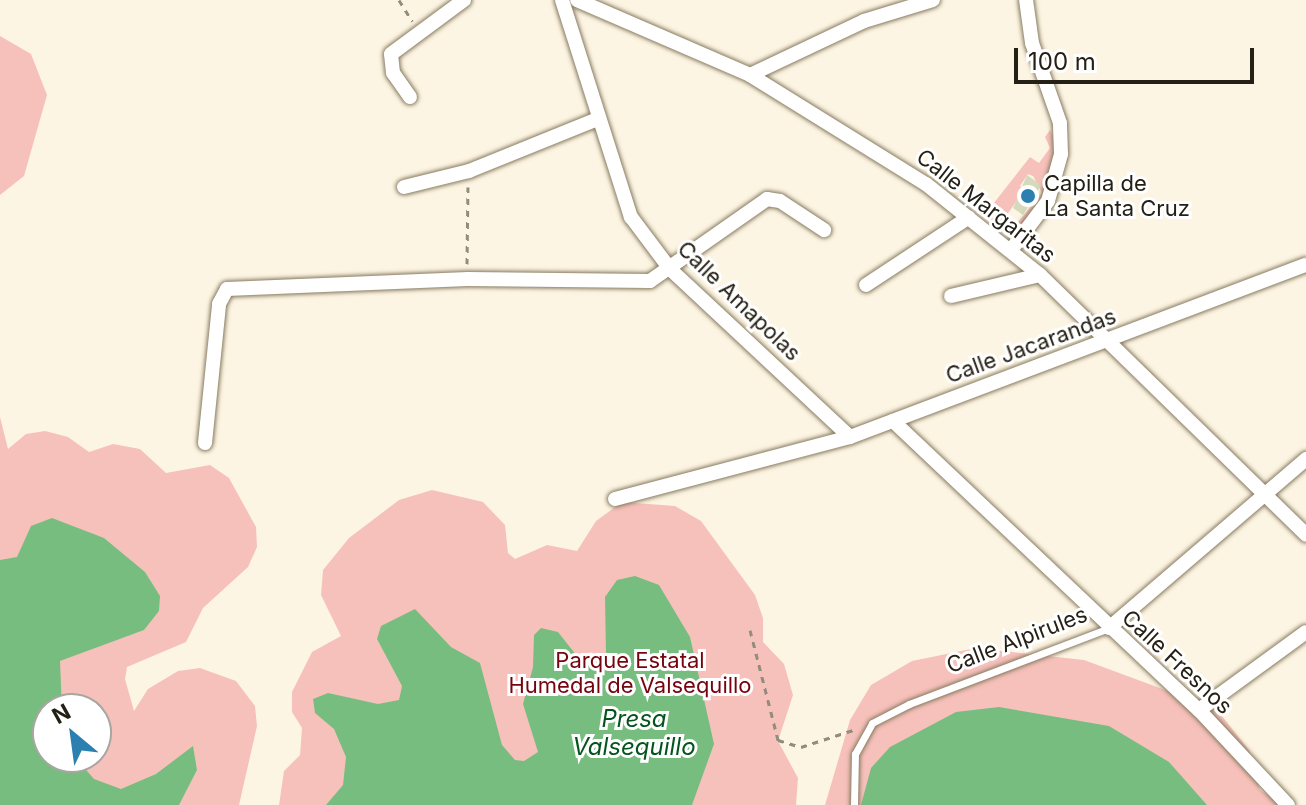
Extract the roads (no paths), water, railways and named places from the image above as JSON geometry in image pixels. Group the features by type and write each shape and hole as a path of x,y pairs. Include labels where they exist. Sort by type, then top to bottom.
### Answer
{"street":[{"path":"410,97 393,73 391,54 418,31 464,0"},
{"name":"Calle Amapolas","path":"562,0 622,199 670,269 850,437"},
{"name":"Calle Margaritas","path":"577,0 750,75 875,149 969,217 1040,275 1306,535"},
{"path":"750,75 851,26 933,0"},
{"path":"1011,250 1048,201 1061,154 1060,123 1032,43 1026,0"},
{"path":"404,187 469,171 598,119"},
{"path":"205,443 219,304 227,289 468,279 631,283 670,269 767,199 780,201 824,230"},
{"path":"866,285 969,217"},
{"name":"Calle Jacarandas","path":"615,499 850,437 1306,265"},
{"path":"951,296 1040,275"},
{"name":"Calle Fresnos","path":"893,421 1199,710 1288,805"},
{"name":"Calle Alpirules","path":"1109,628 1306,459"},
{"path":"1199,710 1306,632"}],"lane":[{"name":"Calle Alpirules","path":"854,805 855,754 872,723 909,704 1109,628"}],"water":[{"path":"52,518 104,538 145,572 160,596 159,611 144,630 60,661 61,693 32,693 32,773 89,773 94,779 121,789 156,774 193,746 197,770 179,805 0,805 0,560 17,557 31,526"},
{"name":"Presa Valsequillo","path":"635,576 659,585 690,637 714,744 692,805 326,805 343,785 346,757 334,729 315,713 313,699 328,693 378,704 399,700 402,686 377,639 381,626 415,609 451,647 480,663 502,745 515,760 524,761 538,752 523,704 533,667 534,635 541,628 558,632 581,661 600,670 606,655 605,597 617,580"},
{"path":"999,707 1109,726 1169,762 1207,805 861,805 871,768 890,747 956,712"}],"place":[{"name":"Capilla de La Santa Cruz","path":"1028,196"}],"park label":[{"name":"Parque Estatal Humedal de Valsequillo","path":"630,672"}]}
